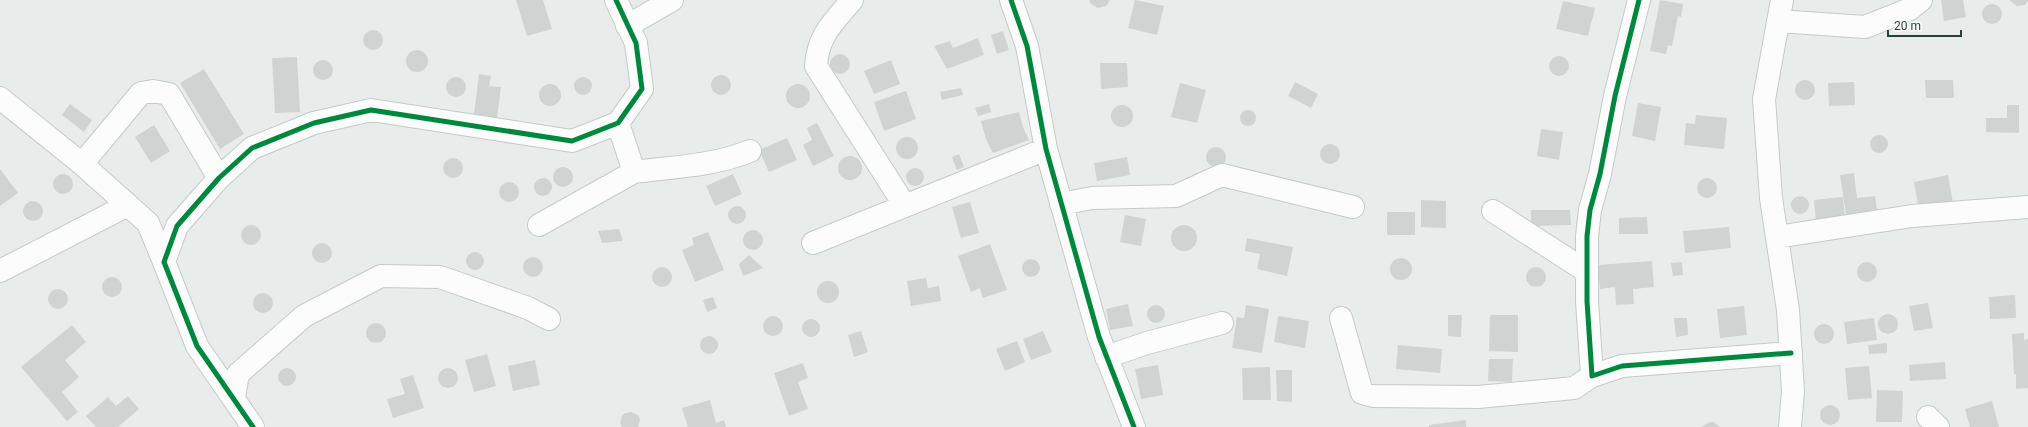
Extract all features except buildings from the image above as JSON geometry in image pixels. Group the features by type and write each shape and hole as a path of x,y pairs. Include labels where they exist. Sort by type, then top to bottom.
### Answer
{"street":[{"path":"164,262 177,226 219,178 252,148 314,123 371,110 572,140 618,123 642,89 636,43 616,0"},
{"path":"627,26 672,0"},
{"path":"852,0 823,35 817,50 816,66 905,206"},
{"path":"1011,0 1027,46 1046,148 1099,337 1134,427"},
{"path":"1592,376 1586,301 1587,236 1590,210 1600,174 1615,96 1639,0"},
{"path":"1790,427 1793,391 1788,310 1771,198 1764,99 1780,10 1864,28 1910,9 1921,0"},
{"path":"82,164 141,93 153,91 169,94 219,178"},
{"path":"0,98 82,164 148,223 197,346 234,397 253,427"},
{"path":"618,123 634,172"},
{"path":"813,243 1046,148"},
{"path":"539,225 634,172 701,164 732,158 750,151"},
{"path":"1061,204 1092,198 1176,196 1222,175 1352,207"},
{"path":"0,271 128,205"},
{"path":"1777,237 1912,216 2028,207"},
{"path":"1493,211 1586,271"},
{"path":"234,397 238,374 304,316 381,276 440,277 528,308 548,319"},
{"path":"1340,318 1362,393 1373,396 1478,397 1574,388 1592,376 1622,366 1791,353"},
{"path":"1106,357 1146,343 1222,323"}],"cycle path":[{"path":"253,427 197,346 164,262 177,226 219,178 252,148 314,123 371,110 572,141 618,123 642,89 636,43 616,0"},
{"path":"1011,0 1027,46 1046,149 1099,337 1134,427"},
{"path":"1639,0 1615,96 1600,174 1590,210 1587,236 1587,301 1592,376 1622,366 1791,353"}]}
